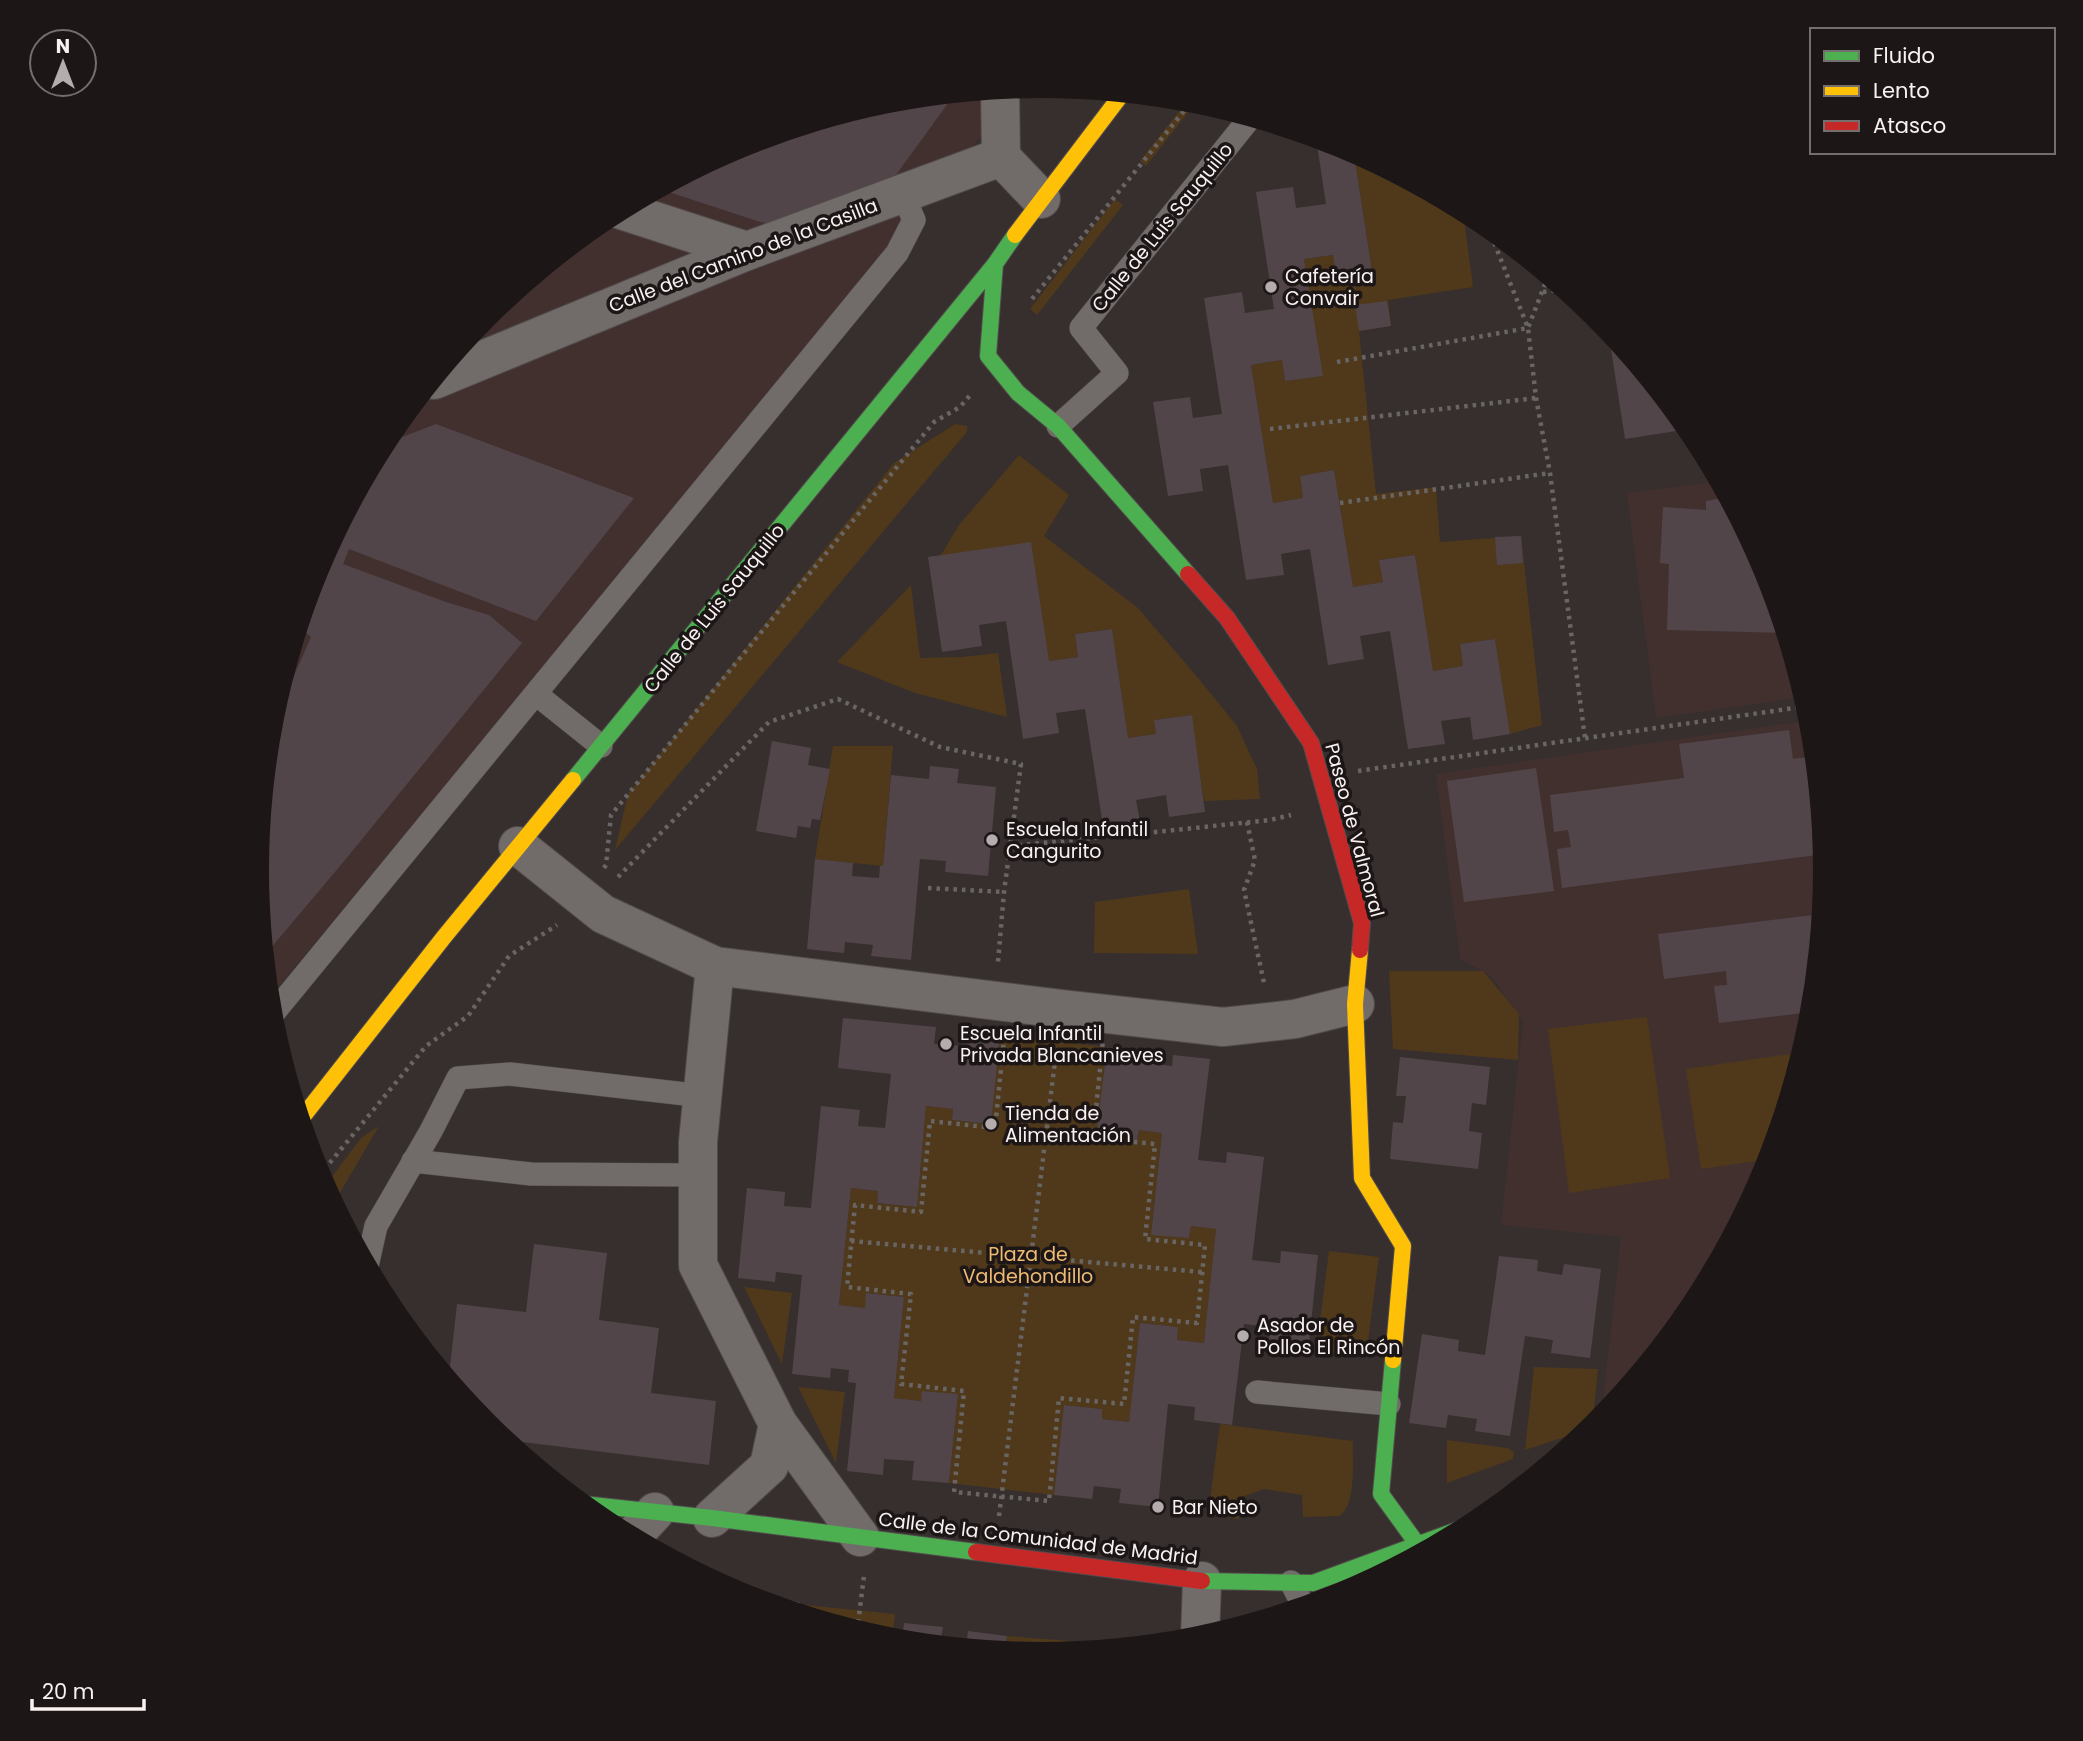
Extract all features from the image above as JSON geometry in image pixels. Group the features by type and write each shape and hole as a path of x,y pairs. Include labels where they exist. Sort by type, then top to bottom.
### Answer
{"street":[{"path":"1000,100 1001,157 1041,199"},
{"name":"Calle de Luis Sauquillo","path":"307,1111 518,846 995,264 1116,102"},
{"name":"Calle del Camino de la Casilla","path":"451,373 747,251 1001,157"},
{"path":"634,214 747,251"},
{"path":"995,264 988,356 995,365"},
{"name":"Paseo de Valmoral","path":"995,365 1018,393 1058,426 1227,618 1311,743 1362,923 1355,1004 1362,1178 1404,1246 1381,1494 1418,1545"},
{"path":"518,846 593,906 715,967 995,1001 1060,1022 1223,1027 1295,1019 1355,1004"},
{"path":"715,967 698,1142 698,1265 778,1424 860,1537"},
{"path":"712,1518 769,1466 778,1424"},
{"name":"Calle de la Comunidad de Madrid","path":"616,1516 643,1525 712,1518 1202,1581 1314,1583 1398,1555"},
{"path":"1200,1626 1202,1581"}],"lane":[{"name":"Calle de Luis Sauquillo","path":"1058,426 1117,373 1081,328 1244,125"},
{"path":"281,1004 897,253 914,220 902,193"},
{"path":"536,694 601,746"},
{"path":"370,1253 376,1226 458,1078 510,1074 703,1096"},
{"path":"413,1160 531,1174 698,1175"},
{"path":"1257,1392 1389,1404"},
{"path":"1291,1582 1300,1598"}],"path":[{"path":"1031,301 1183,112"},
{"path":"1495,246 1528,328 1585,738"},
{"path":"1528,328 1545,285"},
{"path":"1543,292 1552,291"},
{"path":"1337,362 1528,328"},
{"path":"593,906 606,864 611,815 934,422 960,407 995,365"},
{"path":"1270,429 1536,398"},
{"path":"1340,503 1550,473"},
{"path":"328,1165 426,1046 468,1016 509,956 569,917 593,906 769,722 838,699 940,747 1021,764 1004,892 995,1001"},
{"path":"1321,776 1796,708"},
{"path":"1010,846 1270,820 1329,807"},
{"path":"1247,822 1255,860 1244,890 1272,1022"},
{"path":"928,888 1004,892"},
{"path":"994,1555 1060,1022"},
{"path":"1060,1022 1103,1040 1093,1138 1155,1144 1145,1240 1205,1245 1197,1323 1133,1317 1124,1404 1059,1398 1049,1501 954,1492 964,1391 901,1384 911,1294 847,1287 852,1241 855,1205 921,1212 930,1121 995,1128 1005,1030 1060,1022"},
{"path":"852,1241 1202,1272"},
{"path":"858,1621 864,1577 860,1537"}],"shaded area":[{"path":"1011,99 278,987 271,921 271,820 284,720 295,671 328,575 372,484 399,441 461,361 495,324 571,258 655,201 700,178 793,139 842,124 941,105"},
{"path":"1710,482 1755,575 1773,622 1794,699 1656,718 1627,493"},
{"path":"1798,716 1807,770 1814,870 1807,971 1788,1070 1755,1166 1711,1257 1654,1341 1603,1401 1621,1237 1501,1225 1523,1021 1491,976 1460,959 1436,774 1798,722"}],"green space":[{"path":"1179,111 1188,112 1146,166 1140,161"},
{"path":"1356,166 1428,201 1465,224 1473,287 1388,300 1391,326 1359,331 1376,494 1436,487 1440,542 1521,536 1542,725 1510,734 1495,639 1460,644 1463,666 1433,671 1415,555 1380,560 1383,582 1353,587 1334,470 1300,476 1303,498 1273,503 1251,365 1282,360 1285,381 1322,376 1304,259 1333,255 1336,276 1372,270"},
{"path":"1115,199 1123,205 1037,315 1030,309"},
{"path":"955,424 967,426 967,432 615,850 628,794 894,463"},
{"path":"1019,455 1069,495 1044,536 1138,608 1199,679 1237,726 1257,769 1260,799 1204,801 1191,715 1155,720 1156,734 1128,738 1112,629 1075,634 1078,657 1049,661 941,555 959,525"},
{"path":"911,585 920,658 998,653 1007,717 915,693 837,662"},
{"path":"833,746 893,746 883,866 815,859"},
{"path":"1189,889 1198,954 1094,953 1095,902"},
{"path":"1389,971 1483,971 1519,1014 1518,1060 1393,1049"},
{"path":"1647,1017 1670,1178 1569,1193 1548,1029"},
{"name":"Plaza de Valdehondillo","path":"1000,1035 1107,1047 1096,1135 1137,1141 1139,1130 1162,1133 1151,1234 1189,1238 1191,1226 1216,1229 1204,1343 1177,1340 1178,1327 1140,1323 1129,1422 1102,1419 1102,1409 1064,1405 1054,1495 949,1483 958,1395 923,1391 921,1401 894,1398 904,1297 867,1293 865,1308 839,1305 851,1188 878,1191 877,1203 917,1207 926,1106 953,1109 952,1120 990,1124"},
{"path":"1792,1054 1773,1119 1757,1161 1701,1169 1686,1069"},
{"path":"379,1126 340,1193 333,1176 361,1138"},
{"path":"1329,1251 1379,1257 1366,1357 1316,1351"},
{"path":"744,1287 792,1293 782,1364"},
{"path":"1534,1367 1598,1369 1594,1411 1567,1436 1525,1450"},
{"path":"798,1387 845,1392 836,1463"},
{"path":"1220,1424 1353,1441 1351,1491 1349,1501 1340,1516 1303,1517 1302,1495 1264,1489 1242,1497 1239,1519 1208,1515"},
{"path":"1447,1440 1508,1448 1514,1452 1513,1459 1447,1483"},
{"path":"805,1606 895,1614 893,1628 842,1617"},
{"path":"1007,1636 1078,1642 1042,1643 1006,1642"}],"building":[{"path":"947,104 893,179 771,224 671,193 746,157 793,139 842,124"},
{"path":"1318,150 1356,166 1372,271 1336,276 1333,255 1304,259 1323,376 1285,381 1282,360 1251,365 1273,503 1303,498 1300,476 1334,470 1353,587 1383,582 1379,560 1415,555 1433,671 1463,666 1460,644 1495,639 1510,734 1473,740 1470,717 1441,721 1445,744 1408,749 1390,631 1360,636 1364,659 1328,665 1310,549 1281,554 1284,575 1246,580 1228,465 1200,469 1203,491 1168,496 1153,402 1190,397 1193,418 1222,414 1204,298 1242,292 1245,313 1274,309 1256,192 1293,187 1296,208 1326,204"},
{"path":"1387,301 1391,326 1359,331 1355,305"},
{"path":"1611,349 1677,431 1625,439"},
{"path":"436,424 634,498 536,621 349,549 343,564 489,615 522,643 273,945 269,870 271,820 276,770 294,676 311,637 307,633 328,575 372,484 402,437"},
{"path":"1718,499 1755,575 1776,633 1667,630 1669,564 1660,563 1663,507 1706,510 1706,501"},
{"path":"1521,536 1523,563 1497,565 1495,537"},
{"path":"1031,542 1049,661 1078,657 1075,634 1112,629 1128,738 1156,734 1154,720 1192,715 1205,812 1169,817 1166,795 1136,800 1140,821 1103,826 1085,709 1056,713 1059,733 1023,739 1006,621 979,625 982,646 942,652 928,557"},
{"path":"1789,730 1793,759 1805,757 1813,855 1562,888 1557,849 1571,847 1568,830 1554,832 1550,795 1684,778 1679,744"},
{"path":"772,741 811,748 808,765 830,769 820,820 812,819 810,828 798,826 796,838 756,831"},
{"path":"930,766 959,769 957,783 996,787 988,876 945,872 946,861 920,859 911,960 871,956 873,945 845,942 844,953 807,949 815,859 853,863 852,876 879,878 880,866 883,866 891,775 929,779"},
{"path":"1536,768 1554,891 1464,902 1447,781"},
{"path":"1812,915 1800,1013 1719,1023 1714,986 1727,985 1726,971 1664,979 1658,934"},
{"path":"843,1018 936,1027 934,1044 961,1046 962,1031 1000,1035 991,1124 952,1120 953,1109 926,1106 917,1207 877,1203 878,1191 851,1188 839,1305 865,1308 866,1293 904,1297 894,1398 921,1401 922,1391 958,1394 949,1483 912,1480 914,1461 884,1459 883,1475 847,1471 856,1383 848,1382 849,1370 831,1368 830,1378 792,1374 802,1275 776,1272 775,1282 738,1278 747,1188 785,1192 784,1206 811,1208 821,1106 860,1110 858,1126 885,1128 891,1074 838,1068"},
{"path":"1107,1047 1145,1051 1144,1063 1172,1066 1173,1055 1210,1059 1198,1160 1226,1163 1227,1152 1264,1157 1252,1260 1280,1263 1281,1251 1318,1255 1309,1343 1269,1339 1271,1327 1244,1324 1232,1425 1194,1420 1195,1407 1168,1404 1158,1507 1119,1503 1121,1489 1094,1486 1092,1499 1054,1495 1064,1405 1102,1409 1102,1419 1129,1422 1140,1323 1178,1327 1177,1340 1204,1343 1216,1229 1191,1226 1189,1238 1151,1235 1162,1133 1139,1130 1137,1141 1096,1136"},
{"path":"1400,1057 1490,1067 1486,1105 1472,1103 1469,1131 1482,1133 1478,1169 1390,1159 1393,1122 1403,1123 1406,1096 1396,1096"},
{"path":"534,1244 607,1253 599,1320 659,1328 651,1393 716,1401 709,1465 522,1442 495,1417 450,1367 457,1304 526,1312"},
{"path":"1499,1256 1538,1260 1537,1271 1562,1275 1564,1264 1601,1269 1590,1358 1551,1353 1553,1340 1525,1336 1510,1436 1475,1431 1477,1419 1448,1415 1446,1428 1409,1423 1422,1334 1459,1340 1458,1351 1485,1355"},
{"path":"904,1623 943,1627 941,1636 903,1630"},
{"path":"968,1631 1007,1636 1006,1642 967,1639"}],"traffic: fast":[{"path":"573,780 995,264 1015,235"},
{"path":"995,264 988,356 1018,393 1058,426 1188,574"},
{"path":"1393,1360 1381,1494 1418,1545"},
{"path":"603,1506 976,1552"},
{"path":"1202,1581 1313,1583 1423,1543"}],"traffic: slow":[{"path":"1015,235 1116,102"},
{"path":"307,1111 444,937 573,780"},
{"path":"1360,950 1355,1004 1362,1178 1403,1246 1393,1360"}],"traffic: jam":[{"path":"1188,574 1227,618 1311,743 1362,923 1360,950"},
{"path":"976,1552 1202,1581"}],"place":[{"name":"Cafetería Convair","path":"1271,287"},
{"name":"Escuela Infantil Cangurito","path":"992,840"},
{"name":"Escuela Infantil Privada Blancanieves","path":"946,1044"},
{"name":"Tienda de Alimentación","path":"991,1124"},
{"name":"Asador de Pollos El Rincón","path":"1243,1336"},
{"name":"Bar Nieto","path":"1158,1507"}]}
